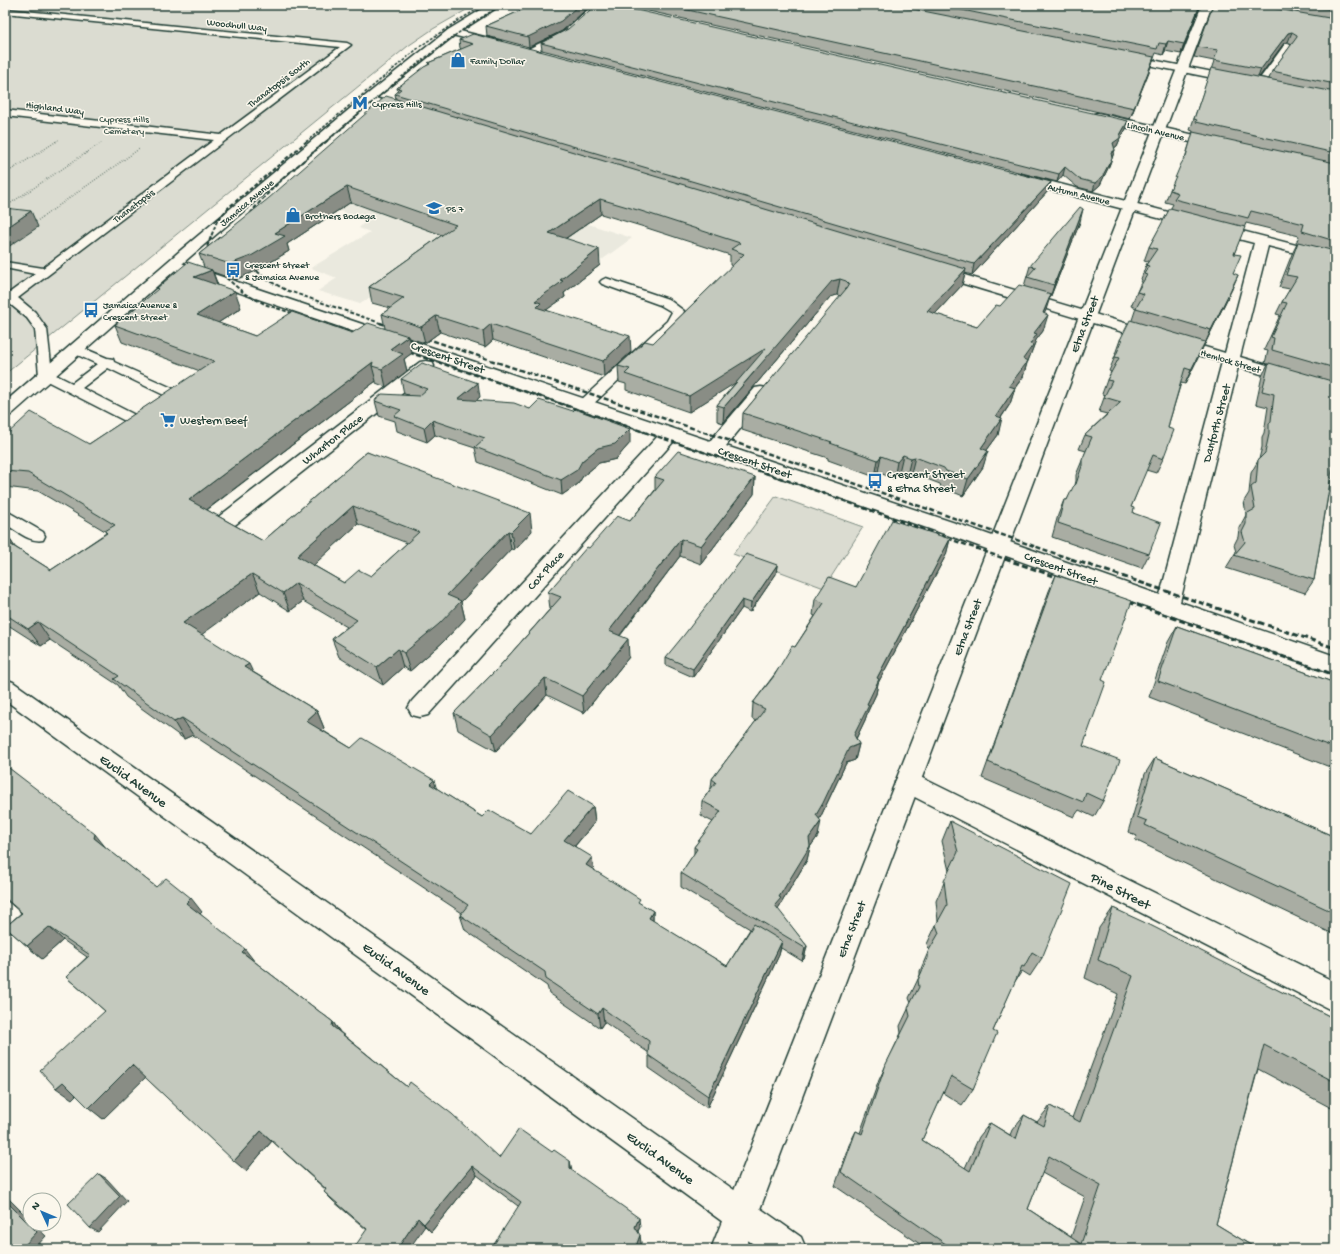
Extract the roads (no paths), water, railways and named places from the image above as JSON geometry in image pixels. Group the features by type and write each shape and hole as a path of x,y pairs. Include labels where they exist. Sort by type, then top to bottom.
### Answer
{"street":[{"name":"Jamaica Avenue","path":"5,411 173,264 368,99 452,32 496,5"},
{"name":"Etna Street","path":"728,1249 998,545 1208,5"},
{"path":"452,32 552,58"},
{"path":"1108,54 1256,84"},
{"path":"368,99 422,116"},
{"name":"Lincoln Avenue","path":"1090,116 1229,147"},
{"name":"Autumn Avenue","path":"1012,176 1335,259"},
{"name":"Danforth Street","path":"1168,605 1262,241"},
{"name":"Crescent Street","path":"173,264 998,545 1335,665"},
{"name":"Hemlock Street","path":"926,268 1335,391"},
{"name":"Wharton Place","path":"224,523 441,355"},
{"path":"714,448 771,380"},
{"name":"Cox Place","path":"420,708 671,433"},
{"name":"Euclid Avenue","path":"5,688 789,1249"},
{"name":"Pine Street","path":"908,782 1335,997"}],"lane":[{"path":"529,52 561,36 580,20 586,12 603,6"},
{"name":"Woodhull Way","path":"5,11 347,45"},
{"name":"Thanatopsis South","path":"222,138 347,45"},
{"path":"1256,84 1288,46"},
{"name":"Highland Way","path":"5,113 222,138"},
{"name":"Thanatopsis","path":"8,300 222,138"},
{"path":"5,265 44,272"},
{"path":"585,404 671,324 678,311 664,302 606,282"},
{"path":"8,300 31,315 41,329 46,375 138,422 176,395 108,362 76,349"},
{"path":"72,389 108,362"},
{"path":"5,517 37,536"}],"railway":[{"path":"306,142 422,45 459,20 485,5"},
{"path":"326,142 411,69 455,35 502,5"},
{"path":"307,141 229,207 217,221 207,247 210,259 217,270 245,294 267,305 326,324"},
{"path":"243,223 262,200 293,169 327,141"},
{"path":"248,263 266,279 286,290 383,324"},
{"path":"380,323 394,328"},
{"path":"326,324 362,336"},
{"path":"419,336 802,465 1074,560"},
{"path":"402,350 789,481 1008,560"},
{"path":"1005,559 1065,580"},
{"path":"1071,559 1335,648"},
{"path":"1120,599 1335,675"}],"place":[{"name":"Family Dollar","path":"458,60"},
{"name":"Cypress Hills","path":"360,103"},
{"name":"PS 7","path":"434,208"},
{"name":"Brothers Bodega","path":"293,215"},
{"name":"Crescent Street & Jamaica Avenue","path":"233,270"},
{"name":"Jamaica Avenue & Crescent Street","path":"91,310"},
{"name":"Western Beef","path":"168,420"},
{"name":"Crescent Street & Etna Street","path":"875,481"}],"park label":[{"name":"Cypress Hills Cemetery","path":"124,124"}]}
